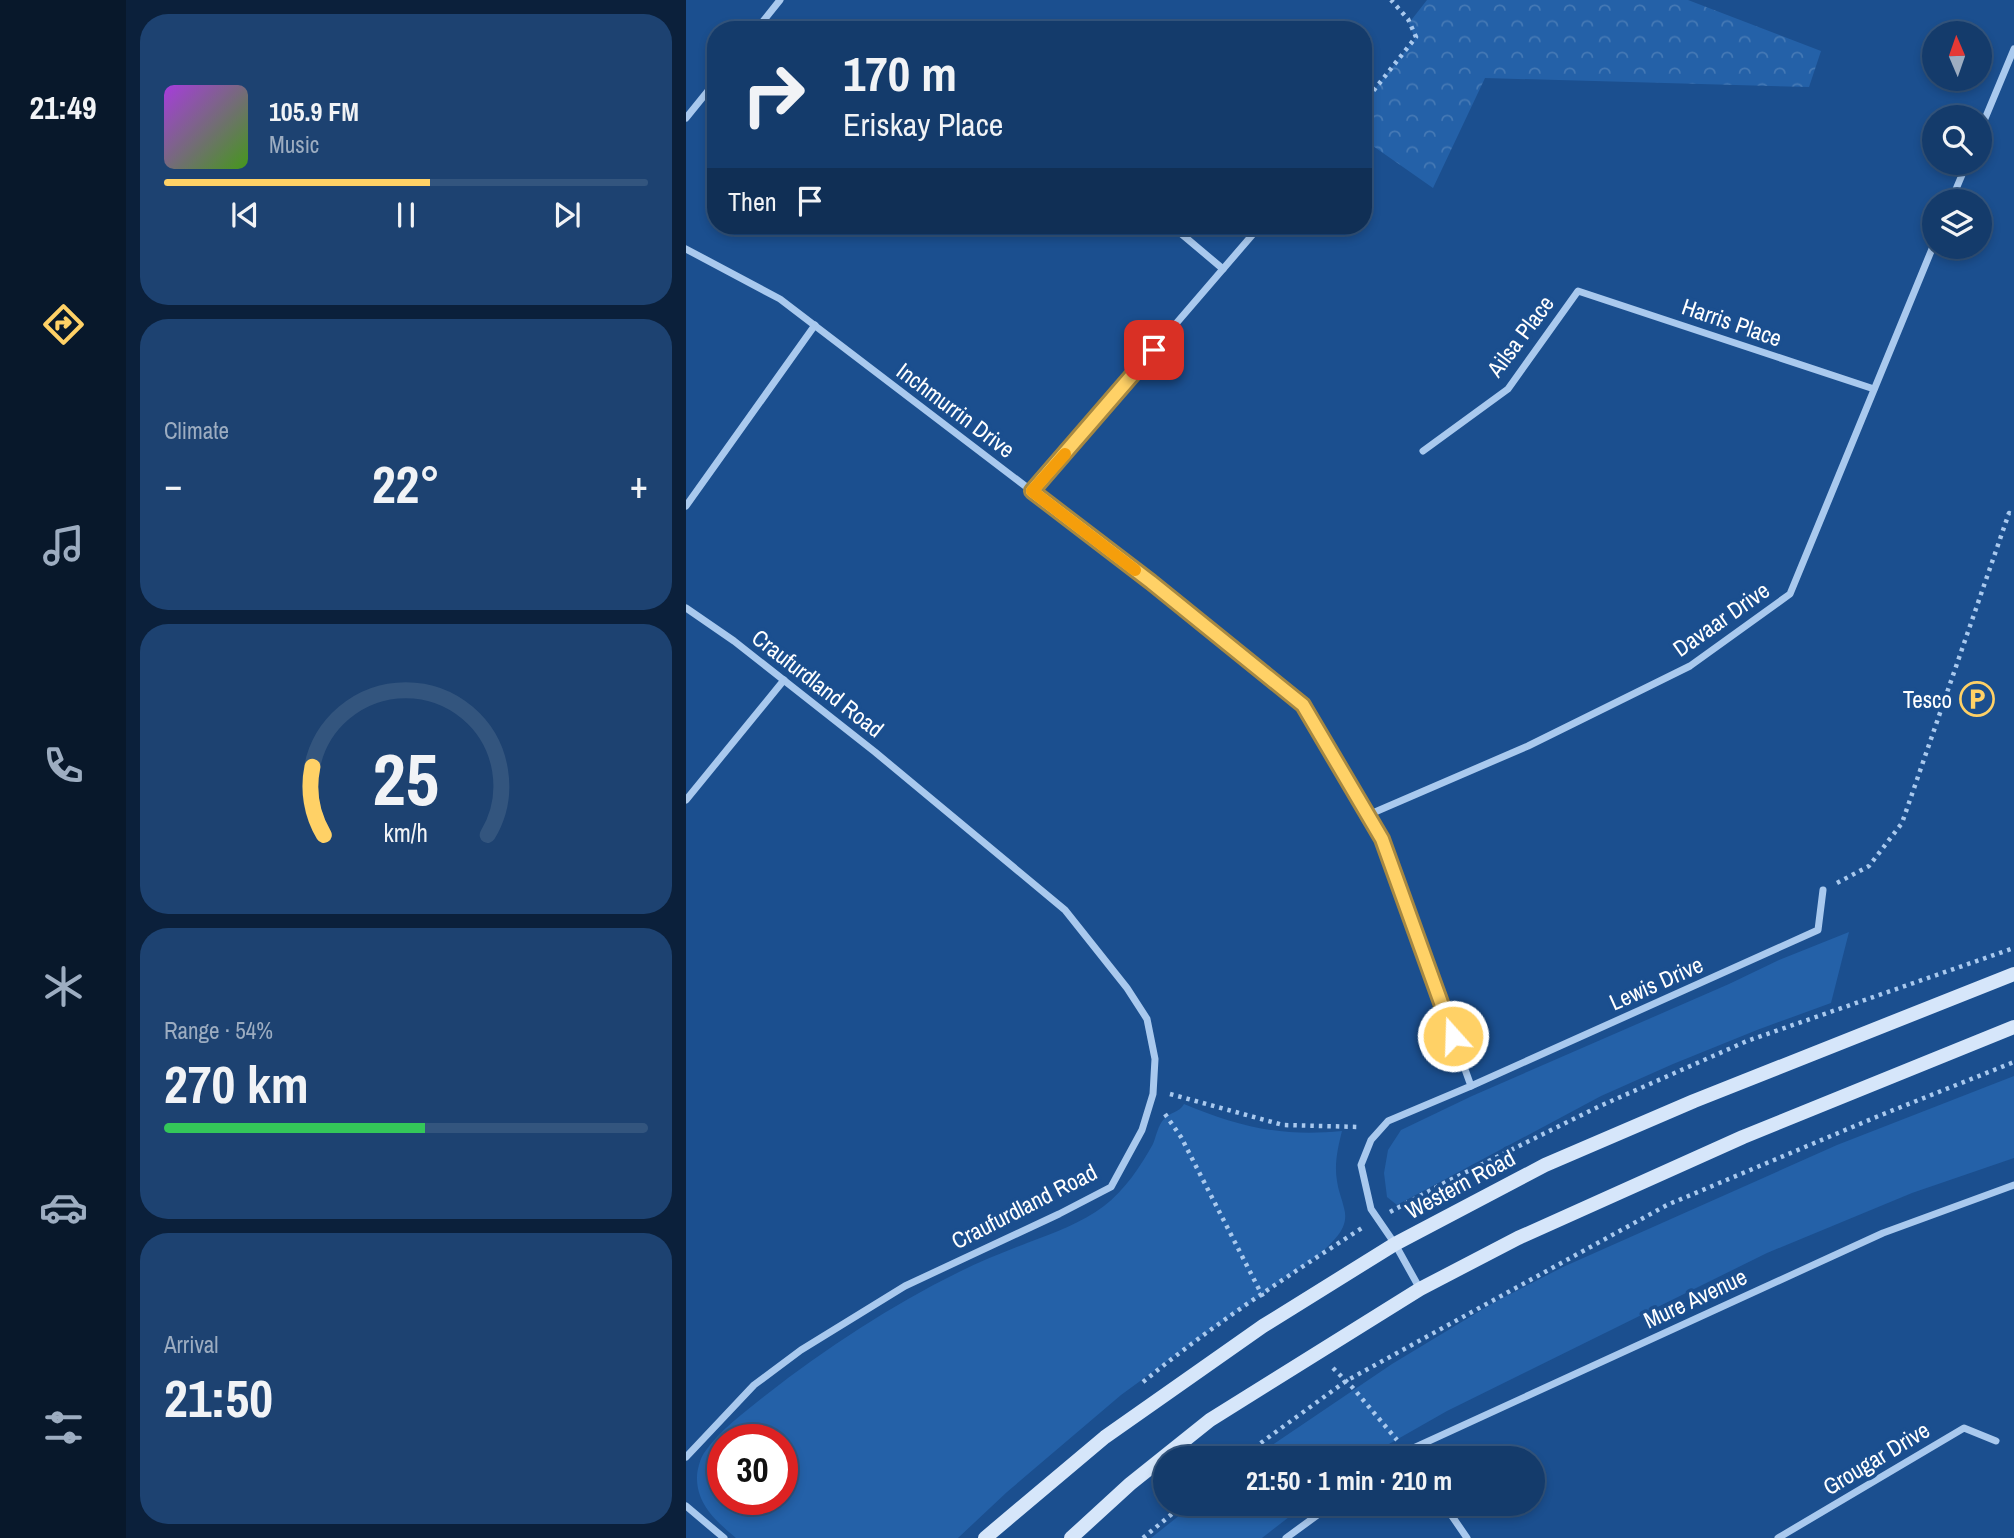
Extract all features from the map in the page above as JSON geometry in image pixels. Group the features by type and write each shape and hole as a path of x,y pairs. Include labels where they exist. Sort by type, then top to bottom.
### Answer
{"main road":[{"name":"Western Road","path":"985,1538 1105,1437 1282,1314 1395,1244 1545,1165 1706,1096 2014,974"},
{"path":"1071,1538 1130,1484 1210,1420 1420,1289 1518,1238 1743,1137 2014,1027"}],"street":[{"path":"763,21 780,0"},
{"path":"1991,105 2014,48"},
{"path":"686,118 707,92"},
{"path":"1183,235 1223,269"},
{"path":"1032,491 1252,235"},
{"name":"Inchmurrin Drive","path":"686,249 780,299 1151,582 1303,705 1382,839 1471,1086"},
{"name":"Davaar Drive","path":"1368,815 1528,746 1690,666 1790,594 1928,259"},
{"name":"Harris Place","path":"1578,290 1874,389"},
{"name":"Ailsa Place","path":"1423,451 1508,389 1578,290"},
{"path":"686,506 815,325"},
{"name":"Craufurdland Road","path":"686,608 784,680 875,752 1065,910 1147,1018 1155,1059 1153,1094 1142,1130 1111,1187 905,1286 801,1350 754,1385 686,1457"},
{"path":"686,800 784,680"},
{"name":"Lewis Drive","path":"1471,1086 1818,930 1823,890"},
{"path":"1420,1289 1395,1244 1371,1209 1361,1165 1371,1140 1388,1121 1471,1086"},
{"name":"Mure Avenue","path":"1426,1446 1883,1233 2014,1185"},
{"name":"Grougar Drive","path":"1778,1538 1964,1428 1996,1441"},
{"path":"686,1506 724,1538"},
{"path":"1286,1538 1316,1516"},
{"path":"1452,1516 1467,1538"}],"path":[{"path":"1372,93 1416,37 1408,19 1391,0"},
{"path":"1823,890 1869,866 1902,823 2009,513 2014,514"},
{"path":"1378,1218 1600,1107 1747,1041 2014,948"},
{"path":"1257,1446 1346,1381 1667,1205 2014,1062"},
{"path":"1153,1094 1172,1094 1283,1125 1383,1128"},
{"path":"1153,1094 1181,1137 1261,1295 1282,1314"},
{"path":"1320,1352 1402,1446"},
{"path":"1143,1538 1169,1516"}],"green space":[{"path":"1427,0 1688,0 1821,51 1809,87 1485,78 1433,188 1372,145 1372,93 1415,39 1409,23"},
{"path":"1849,932 1831,1003 1757,1030 1601,1096 1397,1205 1387,1197 1384,1173 1388,1150 1401,1130 1779,960"},
{"path":"2014,1076 2014,1158 1912,1193 1767,1253 1447,1411 1386,1446 1271,1446 1392,1364 1493,1303 1563,1267 1837,1145"},
{"path":"1184,1104 1223,1119 1261,1128 1300,1133 1342,1131 1336,1175 1345,1222 1335,1239 1320,1254 1121,1395 1007,1492 958,1538 736,1538 715,1519 712,1515 798,1515 798,1424 731,1424 733,1422 812,1361 908,1299 967,1268 1067,1227 1095,1212 1132,1178 1153,1144 1162,1122"},
{"path":"707,1449 707,1509 700,1497 697,1478"},
{"path":"1179,1516 1290,1516 1262,1538 1151,1538"}],"slow traffic":[{"path":"1065,454 1032,491 1135,570"}],"place":[{"name":"Tesco","path":"1977,699"}],"route":[{"path":"1154,350 1032,491 1151,582 1303,705 1382,839 1453,1036"}]}
